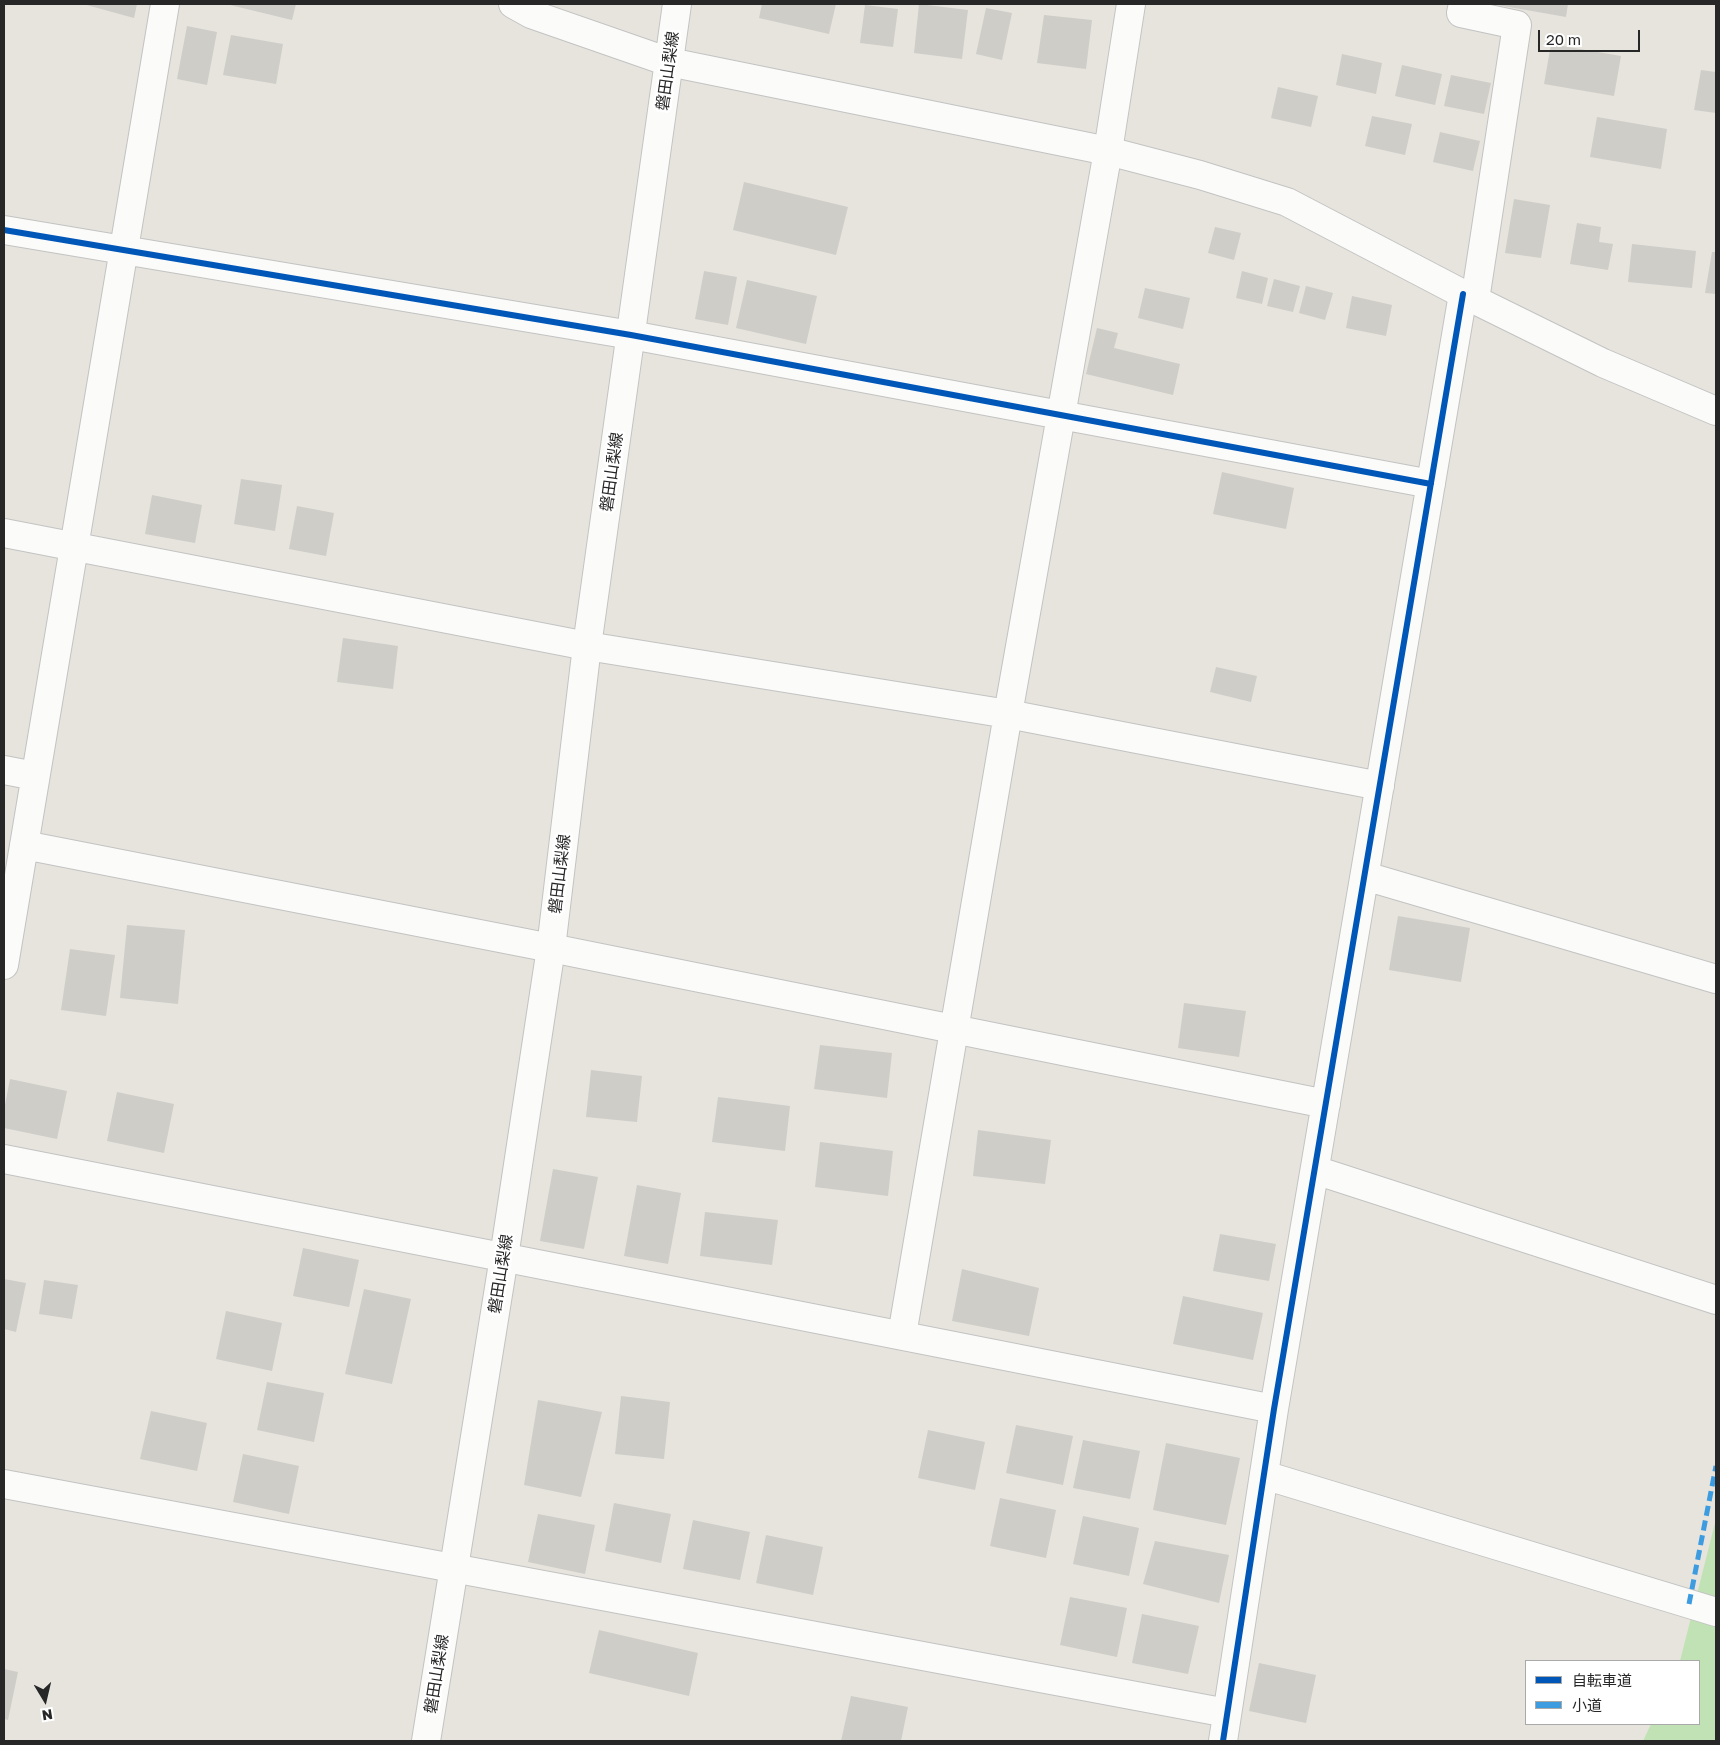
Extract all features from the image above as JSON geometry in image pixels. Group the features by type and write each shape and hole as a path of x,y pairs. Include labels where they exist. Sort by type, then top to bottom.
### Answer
{"street":[{"path":"4,965 165,4"},
{"path":"513,4 531,14 669,62 1108,151 1200,174 1287,202 1469,297 1603,363 1716,411"},
{"name":"磐田山梨線","path":"426,1741 552,948 587,646 677,4"},
{"path":"902,1335 1008,714 1108,151 1131,4"},
{"path":"1223,1741 1274,1409 1431,484 1469,297 1517,25 1461,13 1463,4"},
{"path":"4,230 631,335 1431,484"},
{"path":"4,533 587,646 1008,714 1380,786"},
{"path":"4,770 35,776"},
{"path":"24,845 955,1028 1326,1104"},
{"path":"1365,876 1716,979"},
{"path":"4,1159 1274,1409"},
{"path":"1315,1170 1716,1300"},
{"path":"1264,1475 1716,1612"},
{"path":"4,1484 1227,1713"}],"green space":[{"path":"1716,1519 1716,1741 1643,1741 1651,1725 1700,1725 1700,1660 1680,1660"}],"building":[{"path":"83,4 137,4 134,18"},
{"path":"226,4 296,4 292,20"},
{"path":"762,4 836,4 829,34 759,18"},
{"path":"919,4 968,10 962,59 914,53"},
{"path":"1492,4 1568,4 1566,17"},
{"path":"865,5 898,9 893,47 860,43"},
{"path":"986,8 1012,13 1002,60 976,54"},
{"path":"1044,15 1092,20 1086,69 1037,63"},
{"path":"187,26 217,32 207,85 177,79"},
{"path":"231,35 283,44 276,84 223,75"},
{"path":"1551,44 1621,56 1614,96 1544,84"},
{"path":"1342,54 1382,63 1376,94 1336,85"},
{"path":"1402,65 1442,74 1435,105 1395,96"},
{"path":"1701,70 1716,72 1716,113 1694,110"},
{"path":"1451,75 1491,83 1484,114 1444,106"},
{"path":"1278,87 1318,96 1311,127 1271,118"},
{"path":"1372,116 1412,124 1405,155 1365,146"},
{"path":"1597,117 1667,129 1661,169 1590,157"},
{"path":"1440,132 1480,141 1473,171 1433,162"},
{"path":"744,182 848,207 836,255 733,230"},
{"path":"1514,199 1550,205 1541,258 1505,253"},
{"path":"1577,223 1601,227 1599,242 1613,244 1608,270 1570,264"},
{"path":"1215,227 1241,233 1234,260 1208,253"},
{"path":"1632,244 1696,251 1692,288 1628,282"},
{"path":"1712,252 1716,252 1716,294 1705,293"},
{"path":"704,271 737,277 728,325 695,319"},
{"path":"1242,271 1268,278 1262,304 1236,298"},
{"path":"1274,279 1300,286 1293,312 1267,306"},
{"path":"747,280 817,296 806,344 736,328"},
{"path":"1306,286 1333,293 1325,320 1299,313"},
{"path":"1145,288 1190,298 1183,329 1138,318"},
{"path":"1352,296 1392,305 1386,336 1346,328"},
{"path":"1097,328 1118,333 1114,348 1180,364 1173,395 1086,374"},
{"path":"1222,472 1294,488 1286,529 1213,514"},
{"path":"241,479 282,485 275,531 234,524"},
{"path":"152,495 202,505 195,543 145,534"},
{"path":"297,506 334,513 326,556 289,549"},
{"path":"343,638 398,646 393,689 337,682"},
{"path":"1216,667 1257,676 1251,702 1210,692"},
{"path":"1398,916 1470,928 1461,982 1389,970"},
{"path":"127,925 185,930 178,1004 120,998"},
{"path":"70,949 115,955 106,1016 61,1010"},
{"path":"1184,1003 1246,1011 1239,1057 1178,1048"},
{"path":"820,1045 892,1053 887,1098 814,1089"},
{"path":"591,1070 642,1076 637,1122 586,1117"},
{"path":"10,1079 67,1091 57,1139 4,1128 4,1110"},
{"path":"117,1092 174,1104 164,1153 107,1141"},
{"path":"718,1097 790,1106 785,1151 712,1142"},
{"path":"978,1130 1051,1140 1045,1184 973,1176"},
{"path":"820,1142 893,1151 888,1196 815,1187"},
{"path":"553,1169 598,1177 584,1249 540,1241"},
{"path":"637,1185 681,1193 668,1264 624,1256"},
{"path":"705,1212 778,1220 772,1265 700,1256"},
{"path":"1220,1234 1276,1244 1269,1281 1213,1271"},
{"path":"303,1248 359,1260 349,1307 293,1296"},
{"path":"962,1269 1039,1288 1029,1336 952,1321"},
{"path":"4,1279 26,1283 16,1332 4,1329"},
{"path":"44,1280 78,1285 72,1319 39,1314"},
{"path":"364,1289 411,1299 392,1384 345,1374"},
{"path":"1183,1296 1263,1313 1253,1360 1173,1344"},
{"path":"226,1311 282,1323 272,1371 216,1359"},
{"path":"267,1382 324,1393 314,1442 257,1430"},
{"path":"621,1396 670,1402 664,1459 615,1454"},
{"path":"538,1400 602,1412 581,1497 524,1485"},
{"path":"151,1411 207,1423 197,1471 140,1459"},
{"path":"1016,1425 1073,1436 1063,1485 1006,1473"},
{"path":"928,1430 985,1442 975,1490 918,1478"},
{"path":"1083,1440 1140,1451 1130,1499 1073,1488"},
{"path":"1166,1443 1240,1458 1226,1525 1153,1510"},
{"path":"243,1454 299,1466 289,1514 233,1502"},
{"path":"1000,1498 1056,1510 1046,1558 990,1546"},
{"path":"614,1503 671,1514 661,1563 605,1551"},
{"path":"538,1514 595,1525 585,1574 528,1562"},
{"path":"1083,1516 1139,1528 1129,1576 1073,1564"},
{"path":"693,1520 750,1532 740,1580 683,1569"},
{"path":"766,1535 823,1547 813,1595 756,1583"},
{"path":"1155,1541 1229,1555 1219,1603 1143,1584"},
{"path":"1070,1597 1127,1608 1117,1657 1060,1645"},
{"path":"1142,1614 1199,1626 1188,1674 1132,1663"},
{"path":"599,1630 698,1653 689,1696 589,1673"},
{"path":"1259,1663 1316,1675 1306,1723 1249,1711"},
{"path":"4,1669 18,1672 8,1720 4,1719"},
{"path":"851,1696 908,1707 901,1741 841,1741"}],"marked path":[{"path":"1689,1604 1716,1466"}],"cycle path":[{"path":"4,230 631,335 1431,484"},
{"path":"1223,1741 1274,1409 1463,294"}]}
